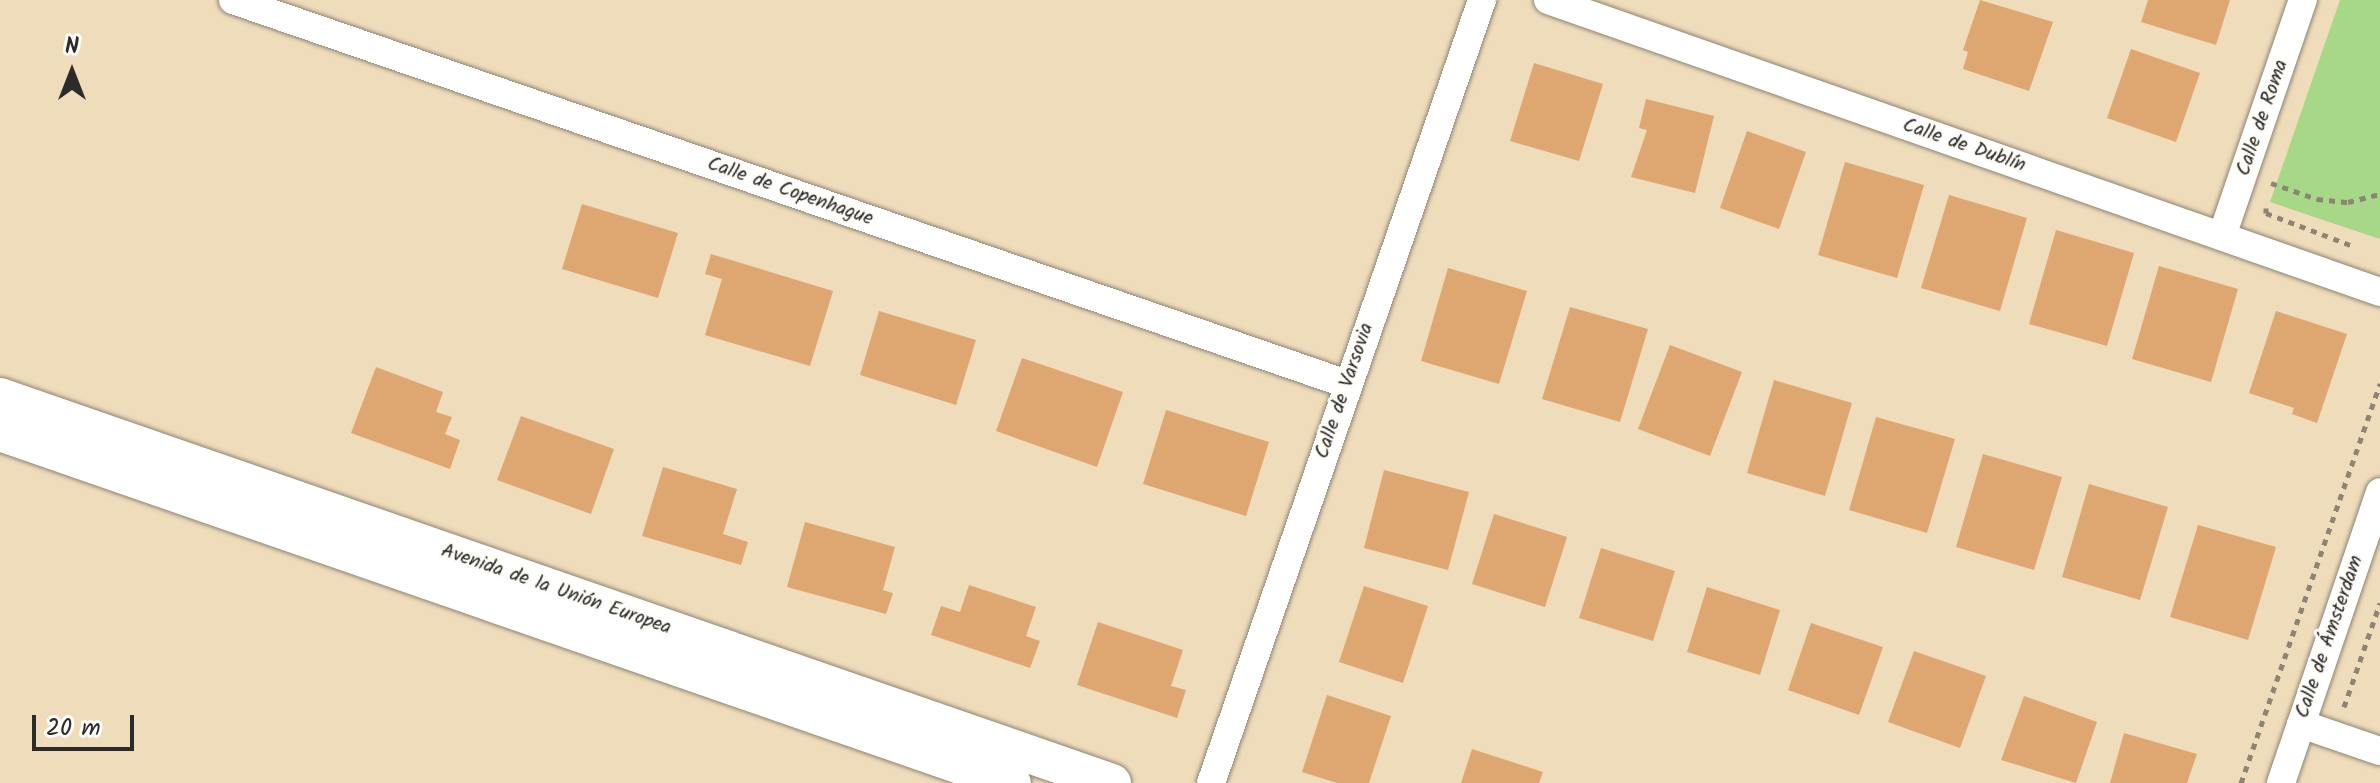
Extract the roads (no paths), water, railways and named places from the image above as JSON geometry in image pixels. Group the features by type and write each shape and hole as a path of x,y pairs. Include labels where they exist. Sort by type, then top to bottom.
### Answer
{"street":[{"name":"Calle de Copenhague","path":"233,0 1347,384"},
{"name":"Calle de Varsovia","path":"1211,783 1482,0"},
{"name":"Calle de Dublín","path":"1548,0 2380,292"},
{"name":"Calle de Roma","path":"2222,236 2303,0"},
{"name":"Avenida de la Unión Europea","path":"0,397 1112,783"},
{"name":"Avenida de la Unión Europea","path":"0,432 1012,783"},
{"name":"Calle de Ámsterdam","path":"2281,783 2380,492"},
{"path":"2301,724 2380,751"}]}
